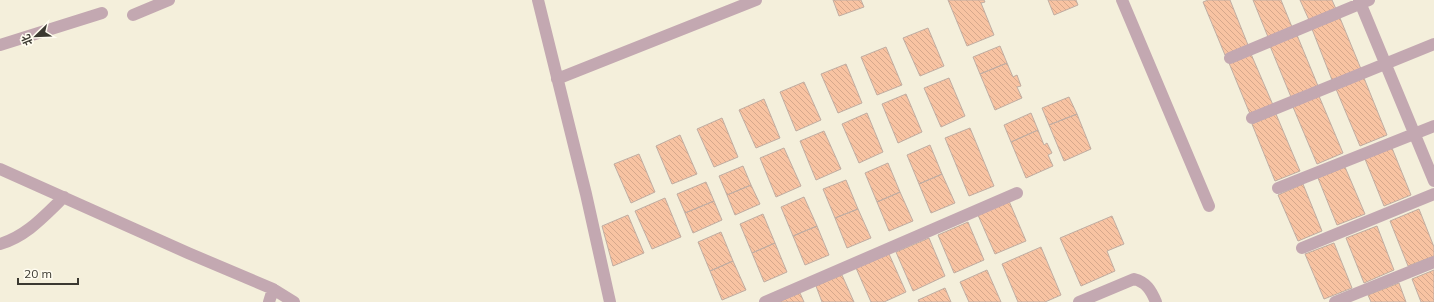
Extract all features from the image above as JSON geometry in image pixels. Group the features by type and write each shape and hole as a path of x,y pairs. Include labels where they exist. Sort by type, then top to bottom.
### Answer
{"street":[{"path":"133,15 169,0"},
{"path":"538,0 586,194 610,302"},
{"path":"557,79 756,0"},
{"path":"1122,0 1209,206"},
{"path":"1230,58 1363,1 1386,64 1434,181"},
{"path":"0,46 102,13"},
{"path":"1252,118 1434,44"},
{"path":"1278,188 1434,126"},
{"path":"0,168 188,253 273,289 294,302"},
{"path":"764,302 1017,193"},
{"path":"1302,248 1434,194"},
{"path":"0,244 13,240 31,228 64,197"},
{"path":"1335,302 1434,262"},
{"path":"1079,302 1134,279 1141,281 1149,287 1156,302"},
{"path":"269,302 273,289"}],"building":[{"path":"833,0 861,0 864,7 839,16"},
{"path":"948,0 984,0 985,2 981,3 994,35 967,46"},
{"path":"1048,0 1076,0 1078,5 1054,15"},
{"path":"1208,0 1230,0 1248,45 1225,55 1203,2"},
{"path":"1253,0 1281,0 1292,27 1268,37"},
{"path":"1300,0 1332,0 1336,9 1309,20"},
{"path":"1340,18 1361,69 1332,80 1312,29"},
{"path":"928,28 944,66 920,76 903,38"},
{"path":"1297,35 1318,86 1291,97 1270,46"},
{"path":"1000,46 1007,63 980,74 973,57"},
{"path":"886,47 902,85 877,95 861,57"},
{"path":"1251,54 1273,105 1250,114 1229,63"},
{"path":"1007,63 1013,77 1017,75 1021,86 1017,87 1022,98 995,110 980,74"},
{"path":"846,64 862,103 838,113 821,74"},
{"path":"949,78 965,116 941,127 924,88"},
{"path":"1364,78 1387,135 1360,146 1336,89"},
{"path":"804,82 821,120 796,131 780,92"},
{"path":"906,94 922,132 898,143 882,104"},
{"path":"1319,96 1343,153 1317,164 1293,107"},
{"path":"1069,97 1077,114 1049,125 1042,108"},
{"path":"764,99 780,138 756,148 739,110"},
{"path":"867,113 883,152 859,163 842,124"},
{"path":"1031,113 1038,130 1011,142 1004,125"},
{"path":"1077,114 1091,149 1064,161 1049,125"},
{"path":"1276,114 1300,171 1275,181 1252,124"},
{"path":"722,118 738,157 714,167 697,129"},
{"path":"970,128 994,186 969,196 945,138"},
{"path":"1038,130 1044,145 1047,143 1052,153 1048,155 1053,166 1026,178 1011,142"},
{"path":"824,131 841,169 816,180 800,141"},
{"path":"680,135 697,174 672,184 656,146"},
{"path":"930,145 942,174 919,184 907,155"},
{"path":"784,148 801,186 776,197 760,158"},
{"path":"1392,148 1411,195 1384,206 1365,159"},
{"path":"639,154 655,192 631,203 614,164"},
{"path":"888,163 900,192 877,202 865,173"},
{"path":"743,166 751,185 727,195 719,176"},
{"path":"1345,167 1365,214 1337,225 1318,178"},
{"path":"942,174 955,203 931,213 919,184"},
{"path":"846,180 858,209 835,218 823,189"},
{"path":"706,182 714,201 685,213 677,194"},
{"path":"1303,184 1322,231 1298,241 1278,195"},
{"path":"751,185 760,204 735,215 727,195"},
{"path":"900,192 913,221 889,231 877,202"},
{"path":"804,197 817,226 793,236 781,207"},
{"path":"665,198 681,237 652,249 635,211"},
{"path":"714,201 722,220 693,233 685,213"},
{"path":"1009,201 1026,241 995,254 978,215"},
{"path":"858,209 871,238 847,248 835,218"},
{"path":"1419,209 1434,247 1434,256 1408,266 1390,221"},
{"path":"763,214 775,243 752,253 740,224"},
{"path":"628,215 644,253 613,266 602,226"},
{"path":"1112,216 1124,244 1107,251 1115,271 1081,286 1060,238"},
{"path":"968,222 984,260 954,273 938,235"},
{"path":"817,226 829,255 805,265 793,236"},
{"path":"1377,226 1394,270 1364,283 1346,238"},
{"path":"721,232 733,261 710,271 698,242"},
{"path":"929,238 945,276 913,291 896,252"},
{"path":"775,243 787,272 764,282 752,253"},
{"path":"1334,243 1352,288 1324,299 1305,254"},
{"path":"1041,247 1061,295 1045,302 1018,302 1002,264"},
{"path":"889,254 906,292 884,302 871,302 856,268"},
{"path":"733,261 746,290 722,300 710,271"},
{"path":"987,270 1001,302 969,302 960,282"},
{"path":"1434,270 1434,302 1421,302 1412,279"},
{"path":"842,275 854,302 822,302 816,286"},
{"path":"1399,283 1406,302 1371,302 1368,295"},
{"path":"945,288 951,302 919,302 918,300"},
{"path":"800,293 804,302 778,302"}]}
